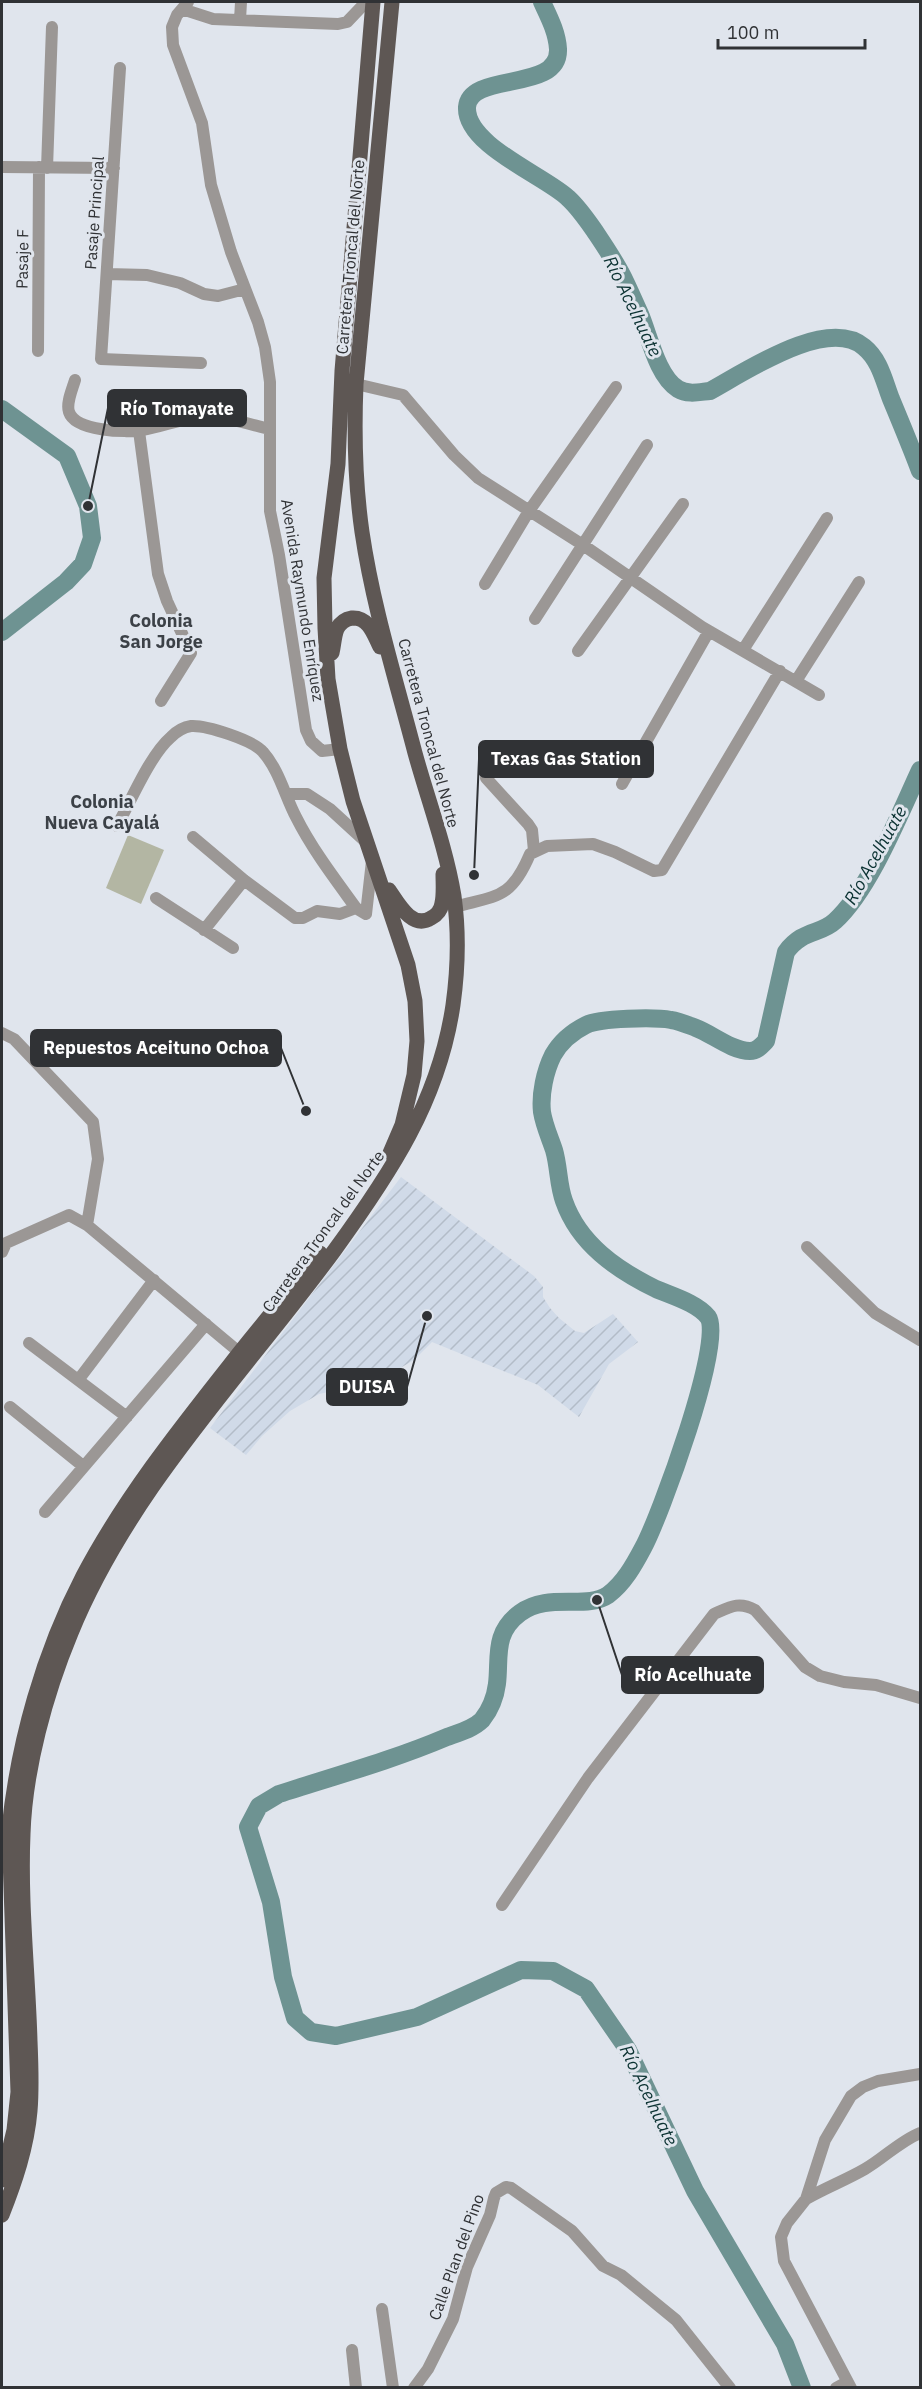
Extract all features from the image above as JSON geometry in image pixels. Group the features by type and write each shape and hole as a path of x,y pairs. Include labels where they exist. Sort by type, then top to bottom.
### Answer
{"main road":[{"name":"Carretera Troncal del Norte","path":"2,2180 11,2147 18,2092 9,1828 12,1799 28,1726 58,1630 83,1576 114,1523 143,1481 239,1352 310,1265 378,1174 396,1142 402,1125 416,1059 415,1001 408,965 351,791 340,748 328,679 324,578 338,464 342,371 374,2"},
{"name":"Carretera Troncal del Norte","path":"2,2215 22,2159 30,2110 23,1872 24,1806 39,1732 70,1634 97,1578 129,1521 197,1427 306,1288 378,1190 407,1141 429,1095 444,1050 456,978 458,950 454,907 443,852 376,604 362,531 354,432 392,2"},
{"path":"328,679 336,632 346,620 356,618 371,628 397,686"},
{"path":"375,867 406,914 414,919 428,920 437,914 442,904 443,852"}],"street":[{"path":"240,20 241,2"},
{"path":"185,5 202,17 338,24 347,22 366,2"},
{"name":"Avenida Raymundo Enríquez","path":"185,5 172,27 172,45 202,123 211,185 231,252 258,322 265,347 270,382 270,511 306,730 311,741 322,751 340,748"},
{"name":"Pasaje F","path":"38,351 43,168 52,27"},
{"name":"Pasaje Principal","path":"120,68 101,359 201,363"},
{"path":"2,167 114,168"},
{"path":"107,274 147,275 180,283 204,294 218,296 244,289"},
{"path":"75,380 69,412 75,421 94,428 139,431 201,417 226,419 270,429"},
{"path":"357,384 403,395 454,455 478,478 583,545 709,631 819,695"},
{"path":"485,584 529,511 616,387"},
{"path":"139,431 158,574 167,601 191,654 161,701"},
{"path":"535,619 647,445"},
{"path":"578,651 683,504"},
{"path":"743,650 827,518"},
{"path":"796,681 860,582"},
{"path":"622,783 709,631"},
{"path":"534,851 547,846 593,844 649,869 658,872 662,870 780,671"},
{"path":"117,826 159,751 170,737 181,729 199,726 257,746 265,753 314,849 356,908 366,914 375,867"},
{"path":"454,907 502,893 515,884 534,851 532,830 486,778"},
{"path":"330,809 338,811 344,808 351,791"},
{"path":"286,794 307,794 330,809 366,842"},
{"path":"193,837 244,880 295,918 303,918 317,910 340,914 356,908"},
{"path":"204,930 244,880"},
{"path":"156,898 234,948"},
{"path":"2,1033 14,1039 93,1122 98,1159 87,1225"},
{"path":"2,1252 6,1243 69,1215 87,1225 239,1352"},
{"path":"807,1247 875,1313 921,1340"},
{"path":"79,1379 154,1280"},
{"path":"45,1512 206,1324"},
{"path":"29,1343 128,1417"},
{"path":"10,1407 83,1466"},
{"path":"502,1905 588,1778 714,1614 732,1606 745,1605 755,1610 805,1667 820,1676 844,1682 876,1685 921,1698"},
{"path":"845,2386 784,2261 781,2237 787,2223 806,2199 825,2140 851,2096 863,2087 878,2081 921,2074"},
{"path":"806,2199 863,2170 910,2137 921,2133"},
{"name":"Calle Plan del Pino","path":"414,2388 428,2368 453,2319 467,2267 490,2215 494,2198 501,2189 506,2187 511,2188 572,2231 603,2266 621,2275 676,2320 730,2388"},
{"path":"382,2309 393,2388"},
{"path":"352,2350 356,2388"}],"shaded area":[{"path":"401,1177 534,1276 543,1287 543,1297 550,1308 575,1331 584,1333 613,1314 638,1342 609,1364 579,1417 538,1385 432,1342 414,1360 395,1371 352,1387 319,1394 290,1411 262,1436 246,1455 210,1428"}],"green space":[{"path":"128,835 164,850 141,904 106,888"}],"waterway":[{"name":"Río Acelhuate","path":"542,2 556,37 558,49 555,63 545,72 498,84 472,96 467,107 470,121 492,147 557,189 582,214 620,271 664,375 678,389 686,392 710,391 786,350 829,338 848,339 864,347 878,364 920,471"},
{"path":"2,409 67,456 88,506 92,538 83,564 66,582 2,632"},
{"name":"Río Acelhuate","path":"802,2388 785,2344 695,2191 628,2050 586,1989 553,1971 521,1970 417,2017 336,2036 311,2032 295,2018 283,1977 271,1902 248,1827 259,1806 279,1794 406,1753 478,1723 485,1716 496,1691 500,1644 503,1633 510,1623 520,1613 542,1603 589,1601 608,1595 632,1567 651,1531 688,1430 707,1359 711,1332 708,1317 703,1312 627,1273 601,1254 579,1230 564,1201 556,1156 543,1117 542,1098 548,1068 556,1050 572,1034 586,1025 615,1020 674,1021 684,1023 736,1048 750,1051 759,1048 766,1041 786,952 799,939 835,921 848,907 883,850 920,770"}],"place":[{"name":"Río Tomayate","path":"88,506"},
{"name":"Texas Gas Station","path":"474,875"},
{"name":"Repuestos Aceituno Ochoa","path":"306,1111"},
{"name":"DUISA","path":"427,1316"},
{"name":"Río Acelhuate","path":"597,1600"}],"district":[{"name":"Colonia San Jorge","path":"161,630"},
{"name":"Colonia Nueva Cayalá","path":"102,811"}]}
